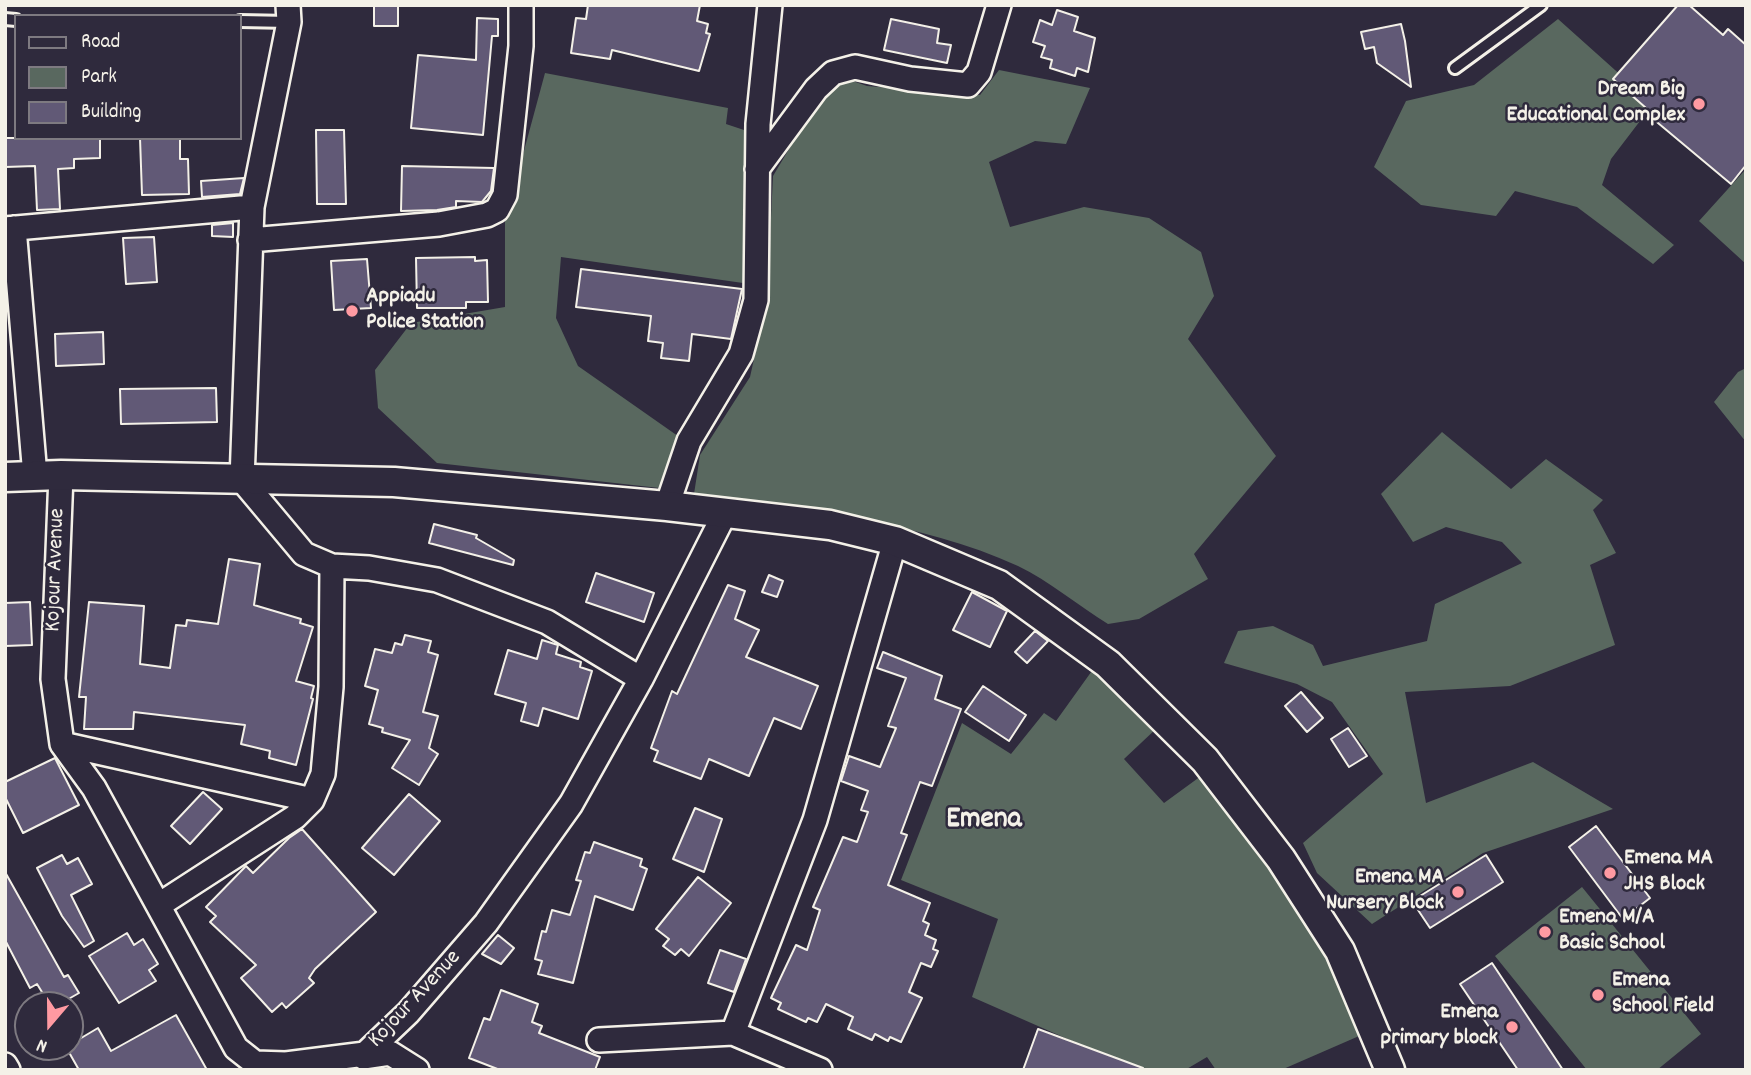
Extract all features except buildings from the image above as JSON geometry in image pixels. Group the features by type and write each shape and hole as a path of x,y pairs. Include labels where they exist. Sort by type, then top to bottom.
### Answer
{"street":[{"path":"250,240 439,224 487,215 497,210 505,195 521,46 521,5"},
{"path":"667,506 689,441 741,354 756,300 758,124 770,5"},
{"path":"757,169 816,89 833,73 855,67 910,79 968,85 979,72 999,5"},
{"path":"289,14 251,207 242,480 304,554 332,566 369,568 437,580 547,622 641,679"},
{"path":"10,229 251,207"},
{"name":"Kojour Avenue","path":"10,229 48,475 53,678 62,744 94,788 236,1048 255,1063 358,1062 408,1013 486,923 571,804 641,679 725,513"},
{"path":"5,477 48,475 394,482 667,506 830,525 895,541 999,585 1108,664 1205,760 1281,859 1340,951 1390,1070"},
{"path":"733,1033 816,820 895,541"},
{"path":"159,905 295,817 312,800 323,774 330,700 332,566"},
{"path":"62,744 312,800"},
{"path":"599,1040 733,1033 820,1070"},
{"path":"358,1062 390,1053 417,1070"},
{"path":"5,1065 8,1070"}],"lane":[{"path":"1455,68 1541,5"},
{"path":"242,21 289,14"}],"green space":[{"path":"1558,19 1653,104 1611,159 1602,185 1674,245 1653,264 1577,207 1515,191 1496,216 1421,205 1374,167 1406,101 1474,85"},
{"path":"999,70 1090,88 1066,144 1035,141 989,162 1010,227 1084,207 1149,218 1201,252 1214,296 1188,339 1276,456 1194,554 1208,579 1139,619 1108,624 1030,572 941,538 859,519 694,494 700,455 750,377 767,301 773,176 818,100 847,79 867,86 980,95"},
{"path":"545,73 728,108 726,124 747,131 750,284 561,257 556,318 578,366 685,441 668,489 437,463 378,408 375,370 411,323 505,307 505,221"},
{"path":"1746,169 1746,264 1699,221"},
{"path":"1746,368 1746,442 1714,402 1738,372"},
{"path":"1442,432 1511,489 1546,459 1603,500 1593,510 1616,553 1590,565 1615,645 1510,686 1405,692 1426,803 1533,762 1613,809 1483,853 1372,924 1317,873 1303,843 1383,774 1332,702 1297,684 1224,663 1238,631 1273,626 1313,645 1323,666 1427,641 1435,604 1522,563 1502,542 1446,527 1413,542 1381,494"},
{"path":"1094,668 1158,727 1124,759 1164,803 1201,776 1326,947 1366,1033 1281,1070 1216,1070 1207,1057 1185,1070 1138,1070 972,997 998,919 901,880 962,723 1011,754 1044,713 1056,721"},
{"name":"Emena School Field","path":"1582,887 1701,1034 1657,1070 1587,1070 1495,956"}],"place":[{"name":"Dream Big Educational Complex","path":"1699,104"},
{"name":"Appiadu Police Station","path":"352,311"},
{"name":"Emena MA JHS Block","path":"1610,873"},
{"name":"Emena MA Nursery Block","path":"1458,892"},
{"name":"Emena M/A Basic School","path":"1545,932"},
{"name":"Emena School Field","path":"1598,995"},
{"name":"Emena primary block","path":"1512,1027"}],"district":[{"name":"Emena","path":"984,822"}]}
